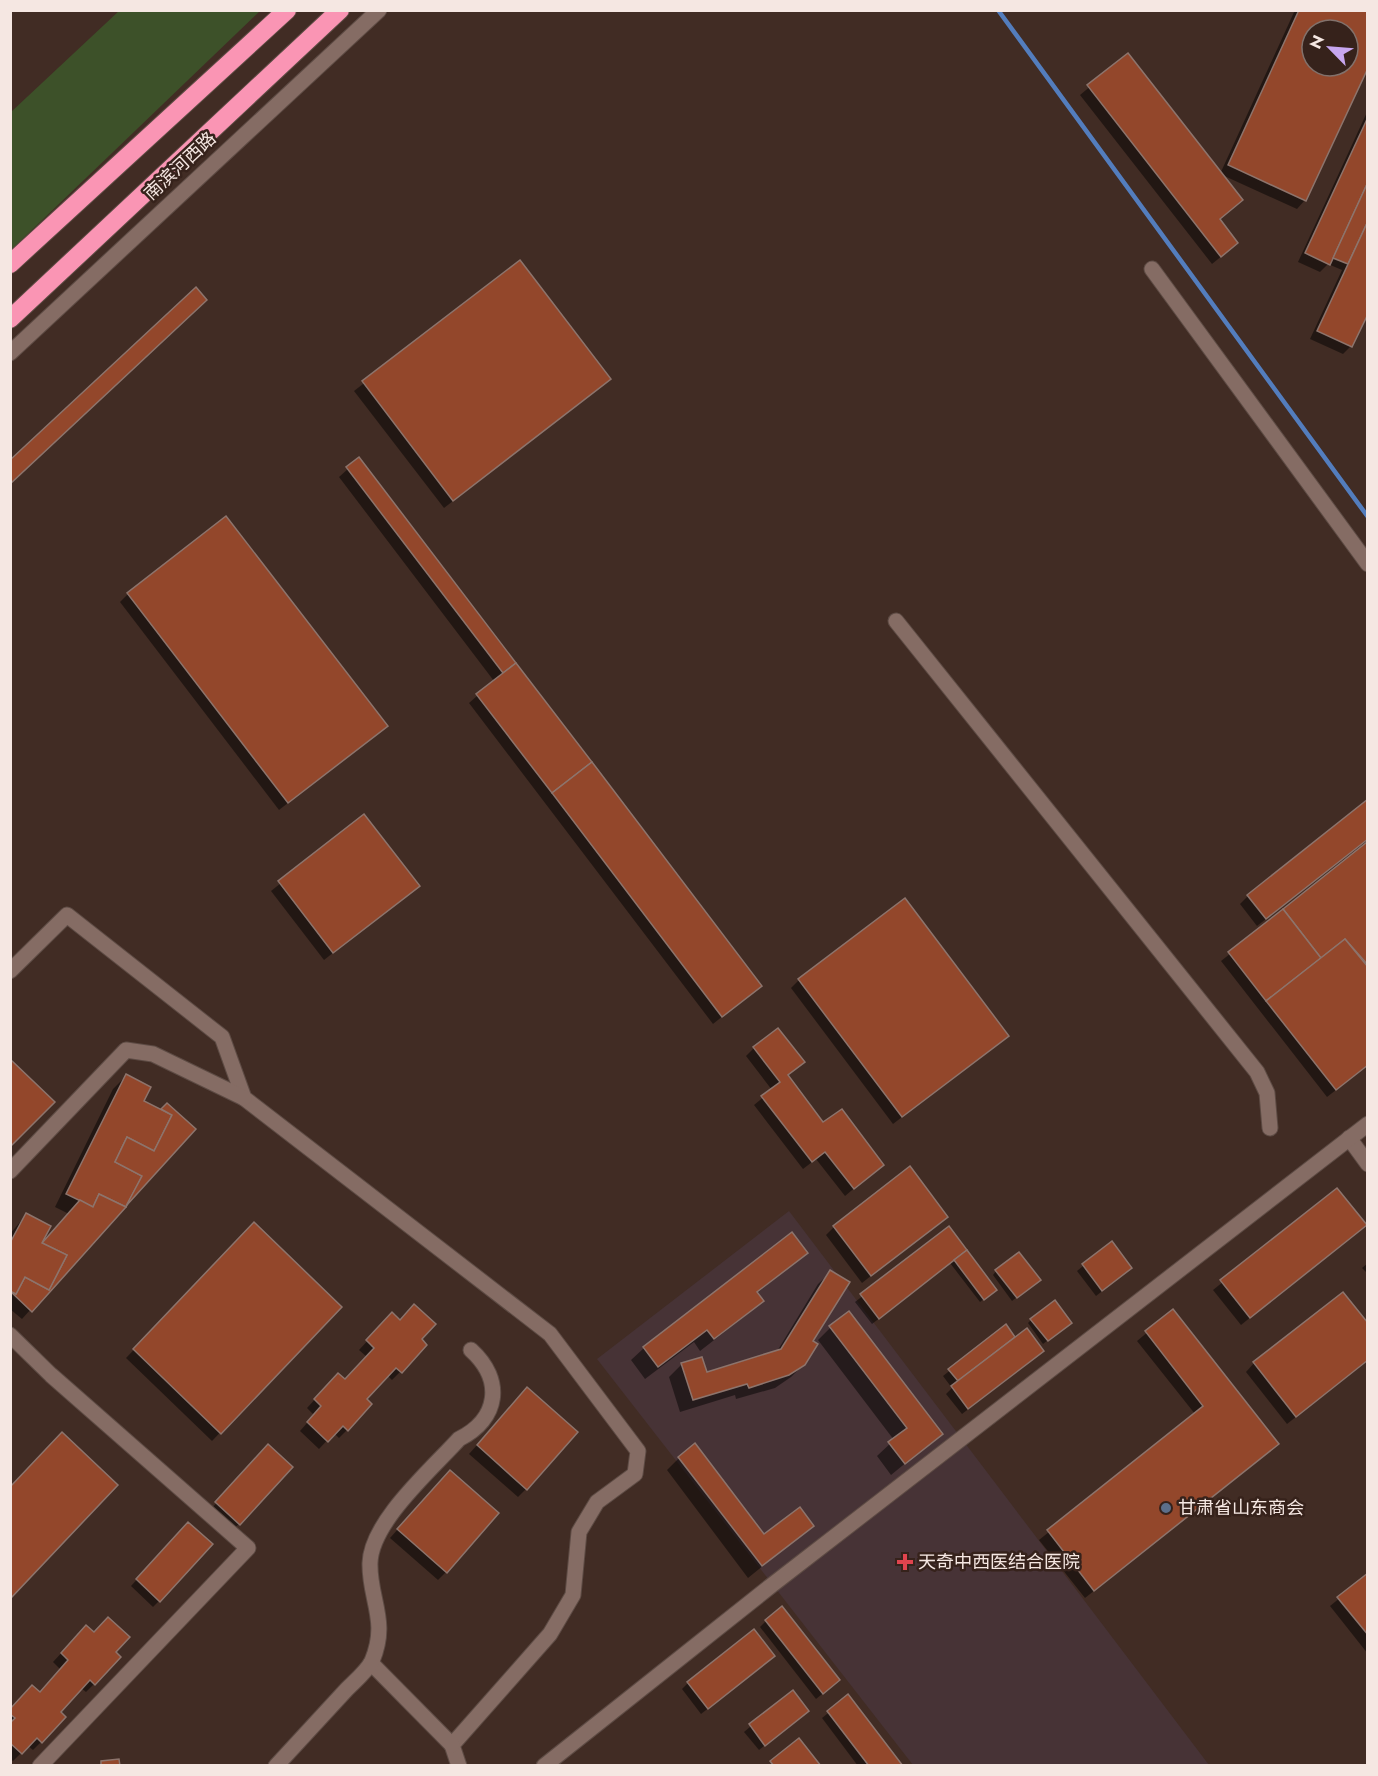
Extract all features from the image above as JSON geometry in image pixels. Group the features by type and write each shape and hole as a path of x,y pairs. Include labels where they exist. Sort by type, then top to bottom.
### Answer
{"highway":[{"path":"10,264 287,10"},
{"name":"南滨河西路","path":"10,319 340,10"}],"street":[{"name":"南滨河西路","path":"10,353 379,10"},
{"path":"1152,269 1368,564"},
{"path":"896,621 1257,1072 1267,1093 1270,1128"},
{"path":"10,971 67,915 222,1037 244,1098"},
{"path":"10,1171 126,1050 153,1054 244,1098 550,1334 638,1451 635,1474 597,1502 579,1532 573,1595 550,1634 452,1745"},
{"path":"544,1766 771,1585 1368,1124"},
{"path":"1349,1138 1368,1164"},
{"path":"10,1335 60,1383 248,1548 40,1766"},
{"path":"276,1766 371,1663 379,1637 379,1610 371,1583 370,1562 374,1541 384,1522 459,1439 473,1432 484,1420 491,1406 493,1390 490,1375 483,1360 471,1350"},
{"path":"371,1663 452,1745 459,1766"}],"shaded area":[{"name":"天奇中西医结合医院","path":"789,1211 1209,1765 913,1765 597,1359"}],"green space":[{"path":"120,10 260,11 11,250 11,112"}],"building":[{"path":"1299,10 1368,10 1368,68 1306,201 1228,165"},
{"path":"1128,53 1243,200 1220,219 1238,243 1221,257 1087,85"},
{"path":"1368,117 1368,182 1330,265 1305,253"},
{"path":"1368,182 1368,221 1348,264 1333,258"},
{"path":"1368,221 1368,314 1352,347 1317,331"},
{"path":"520,260 611,379 453,501 362,381"},
{"path":"196,287 207,300 10,484 10,460"},
{"path":"359,457 516,663 503,673 346,467"},
{"path":"226,516 388,726 288,803 127,593"},
{"path":"516,663 592,762 552,793 476,694"},
{"path":"592,762 762,986 722,1017 552,793"},
{"path":"1368,799 1368,839 1266,919 1247,895"},
{"path":"364,814 420,886 333,953 278,881"},
{"path":"1367,842 1368,965 1345,939 1321,958 1283,909"},
{"path":"905,898 1009,1036 902,1117 798,979"},
{"path":"1283,909 1321,958 1266,1001 1228,952"},
{"path":"1345,939 1368,967 1368,1065 1336,1090 1266,1001"},
{"path":"778,1028 805,1062 788,1075 823,1122 842,1109 884,1165 854,1189 825,1152 812,1162 761,1096 780,1082 753,1047"},
{"path":"10,1059 55,1102 10,1147"},
{"path":"126,1074 151,1087 144,1101 172,1115 154,1151 127,1137 115,1162 142,1176 126,1207 99,1194 93,1207 66,1194"},
{"path":"167,1103 196,1129 126,1206 142,1176 115,1162 127,1137 154,1151 172,1115 161,1109"},
{"path":"910,1166 948,1217 871,1276 833,1226"},
{"path":"1337,1188 1367,1225 1250,1318 1220,1280"},
{"path":"99,1194 126,1207 32,1312 10,1291 16,1294 25,1277 49,1290 67,1255 42,1243 80,1200 93,1207"},
{"path":"26,1213 51,1226 42,1243 67,1255 49,1290 25,1277 16,1294 10,1291 10,1243"},
{"path":"254,1222 342,1307 221,1434 133,1349"},
{"path":"949,1226 967,1250 879,1319 860,1294"},
{"path":"792,1232 808,1253 757,1292 764,1301 714,1339 707,1330 658,1367 643,1347"},
{"path":"1112,1241 1132,1268 1102,1291 1082,1264"},
{"path":"967,1250 997,1290 984,1300 954,1260"},
{"path":"1019,1252 1041,1280 1017,1298 995,1270"},
{"path":"830,1270 850,1282 813,1341 818,1344 805,1365 789,1375 749,1388 747,1384 693,1400 681,1363 702,1357 707,1372 781,1349"},
{"path":"1343,1292 1368,1323 1368,1360 1296,1417 1253,1362"},
{"path":"1055,1300 1072,1323 1048,1341 1030,1319"},
{"path":"414,1304 436,1324 422,1339 427,1345 402,1373 396,1368 367,1399 372,1404 348,1431 343,1426 328,1442 307,1422 321,1406 314,1399 338,1373 345,1379 374,1348 366,1340 392,1312 400,1320"},
{"path":"1173,1309 1279,1444 1094,1591 1047,1530 1203,1406 1145,1331"},
{"path":"849,1311 943,1434 905,1464 888,1442 907,1428 829,1326"},
{"path":"1006,1324 1015,1337 958,1381 948,1369"},
{"path":"1027,1328 1044,1351 968,1409 951,1386"},
{"path":"527,1387 578,1432 527,1490 477,1445"},
{"path":"62,1432 118,1485 10,1599 10,1487"},
{"path":"695,1443 764,1534 800,1507 814,1526 762,1566 678,1457"},
{"path":"268,1444 293,1467 240,1525 215,1502"},
{"path":"450,1470 499,1513 447,1573 397,1529"},
{"path":"188,1522 213,1544 160,1602 136,1579"},
{"path":"1368,1573 1368,1635 1337,1597"},
{"path":"782,1606 840,1680 823,1694 765,1620"},
{"path":"108,1617 130,1637 116,1652 121,1657 95,1685 90,1680 61,1712 66,1717 42,1743 37,1738 22,1754 10,1743 10,1723 15,1718 10,1714 10,1709 32,1685 40,1692 68,1660 61,1653 86,1625 94,1632"},
{"path":"754,1629 775,1656 708,1709 687,1682"},
{"path":"793,1690 809,1711 765,1746 749,1724"},
{"path":"848,1694 903,1766 869,1766 827,1711"},
{"path":"799,1738 821,1766 774,1766 770,1761"},
{"path":"119,1759 120,1766 101,1766 101,1761"}],"waterway":[{"path":"998,10 1368,517"}],"place":[{"name":"甘肃省山东商会","path":"1166,1508"},
{"name":"天奇中西医结合医院","path":"905,1562"}]}
